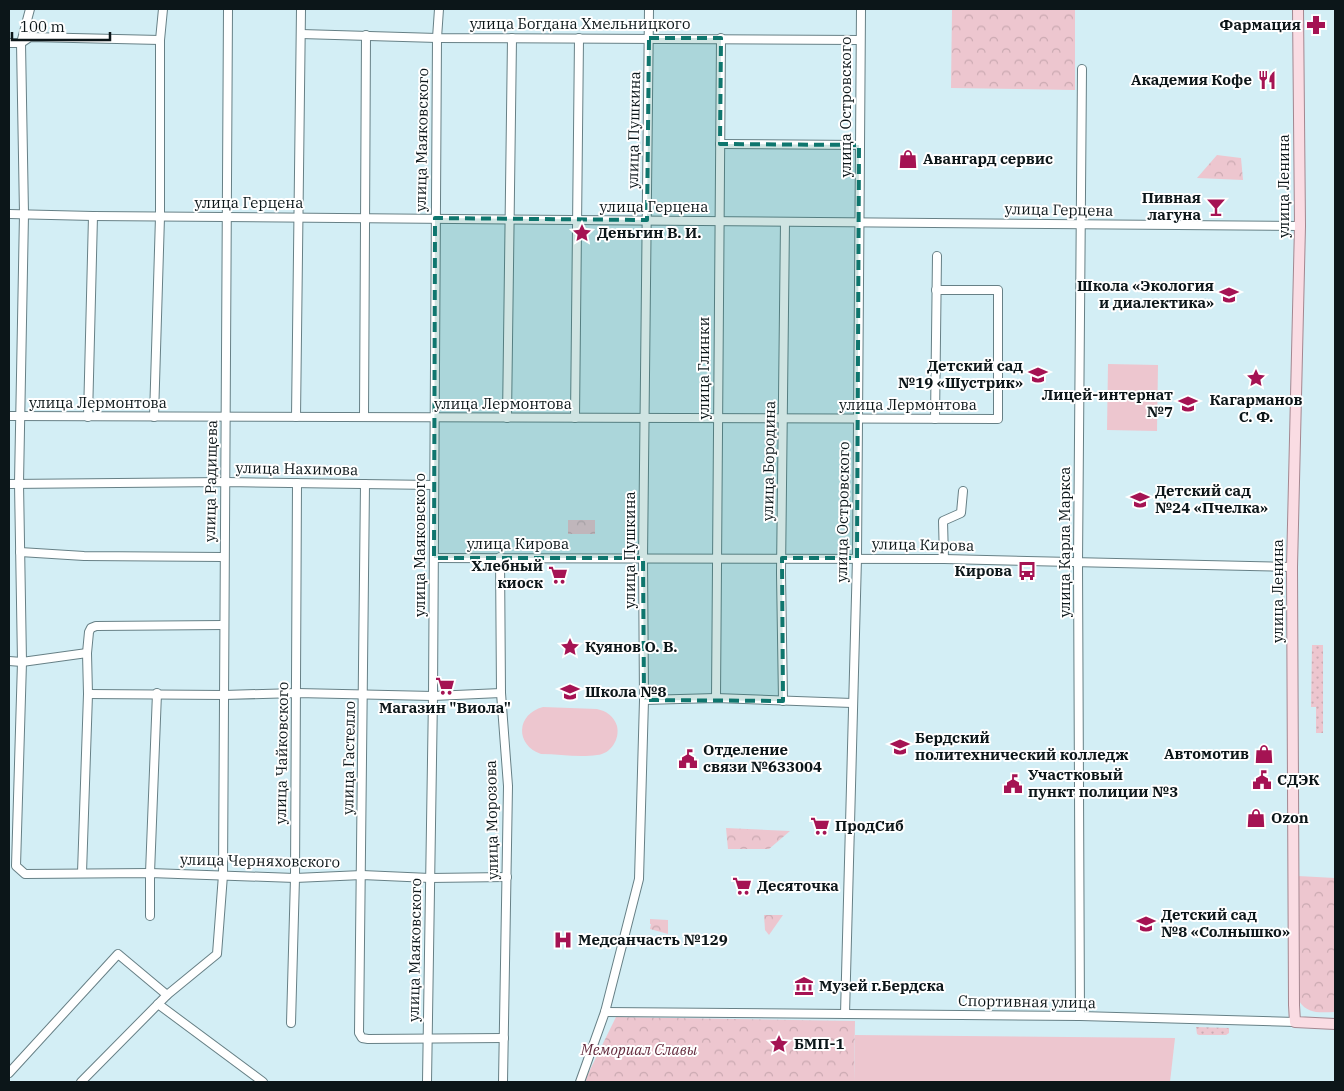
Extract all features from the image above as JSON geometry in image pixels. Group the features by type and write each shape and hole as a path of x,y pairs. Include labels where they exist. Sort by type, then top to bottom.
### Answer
{"main road":[{"name":"улица Ленина","path":"1296,1022 1294,1004 1292,567 1300,226 1298,9"},
{"path":"1296,1022 1335,1024"}],"street":[{"path":"22,662 19,483 24,214 21,43 30,9"},
{"path":"154,417 160,216 160,40 163,9"},
{"name":"улица Радищева","path":"167,995 217,954 223,876 228,9"},
{"path":"296,417 301,9"},
{"name":"улица Маяковского","path":"428,1082 438,9"},
{"name":"улица Пушкина","path":"580,1082 605,1012 639,880 644,700 643,558 649,9"},
{"name":"улица Островского","path":"845,1014 857,558 861,9"},
{"name":"улица Богдана Хмельницкого","path":"301,34 437,38 860,40"},
{"path":"364,417 366,35"},
{"path":"9,43 21,43 30,37 160,40"},
{"path":"507,418 512,38"},
{"path":"575,418 579,38"},
{"name":"улица Глинки","path":"716,698 721,38"},
{"name":"улица Карла Маркса","path":"1080,1016 1078,562 1082,69"},
{"path":"720,144 859,145"},
{"name":"улица Герцена","path":"9,214 1300,226"},
{"path":"88,417 93,216"},
{"name":"улица Бородина","path":"783,700 782,558 785,222"},
{"path":"935,419 937,256"},
{"name":"улица Лермонтова","path":"9,416 998,419 998,290 936,290"},
{"name":"улица Нахимова","path":"9,484 226,482 434,485"},
{"name":"улица Чайковского","path":"291,1023 295,878 297,483"},
{"name":"улица Гастелло","path":"365,484 359,1033 362,1038 368,1039 428,1038"},
{"path":"944,558 943,521 960,513 963,491"},
{"path":"20,552 84,556 224,557"},
{"name":"улица Морозова","path":"500,557 500,693 508,786 503,1082"},
{"name":"улица Кирова","path":"434,558 944,558 1292,567"},
{"path":"82,873 88,694 86,653 91,628 96,626 224,625"},
{"path":"9,661 22,662 86,653"},
{"name":"улица Черняховского","path":"22,662 16,866 25,874 150,873 295,878 362,875 430,878 506,877"},
{"path":"88,694 157,693 224,695 297,693 433,696 500,693"},
{"path":"150,916 157,693"},
{"path":"644,700 716,698 852,703"},
{"path":"9,1073 118,954 167,995 81,1082"},
{"path":"158,1004 259,1081"},
{"name":"Спортивная улица","path":"605,1012 1080,1016 1296,1022"},
{"path":"428,1038 504,1038"}],"highlighted area":[{"path":"649,38 721,38 720,144 859,145 857,558 782,558 783,701 644,700 643,558 434,558 435,218 647,220"}],"green space":[{"path":"952,9 1075,9 1075,90 951,88"},
{"path":"1217,155 1241,158 1243,180 1197,178"},
{"path":"1108,364 1158,365 1157,431 1107,430"},
{"path":"568,520 595,520 595,534 568,534"},
{"path":"1312,645 1323,645 1323,733 1316,733 1316,707 1311,707"},
{"path":"543,707 597,709 604,711 616,722 618,731 616,741 606,752 597,755 541,754 527,744 522,730 528,716"},
{"path":"726,828 790,831 769,849 728,849"},
{"path":"1298,876 1335,878 1335,1012 1311,1011 1306,1009 1299,1001"},
{"path":"764,915 783,915 769,935 765,930"},
{"path":"650,919 668,920 668,934 650,929"},
{"name":"Мемориал Славы","path":"616,1017 855,1021 854,1082 584,1082"},
{"path":"1196,1027 1229,1028 1229,1033 1226,1035 1199,1035 1197,1034"},
{"path":"855,1035 1175,1038 1170,1082 854,1082"}],"place":[{"name":"Фармация","path":"1316,25"},
{"name":"Академия Кофе","path":"1267,80"},
{"name":"Авангард сервис","path":"908,159"},
{"name":"Пивная лагуна","path":"1216,207"},
{"name":"Деньгин В. И.","path":"582,233"},
{"name":"Школа «Экология и диалектика»","path":"1229,295"},
{"name":"Детский сад №19 «Шустрик»","path":"1038,375"},
{"name":"Кагарманов С. Ф.","path":"1256,378"},
{"name":"Лицей-интернат №7","path":"1188,404"},
{"name":"Детский сад №24 «Пчелка»","path":"1140,500"},
{"name":"Кирова","path":"1027,571"},
{"name":"Хлебный киоск","path":"558,575"},
{"name":"Куянов О. В.","path":"570,647"},
{"name":"Магазин \"Виола\"","path":"445,686"},
{"name":"Школа №8","path":"570,692"},
{"name":"Бердский политехнический колледж","path":"900,747"},
{"name":"Автомотив","path":"1264,754"},
{"name":"Отделение связи №633004","path":"688,759"},
{"name":"СДЭК","path":"1262,780"},
{"name":"Участковый пункт полиции №3","path":"1013,784"},
{"name":"Ozon","path":"1256,818"},
{"name":"ПродСиб","path":"820,826"},
{"name":"Десяточка","path":"742,886"},
{"name":"Детский сад №8 «Солнышко»","path":"1146,924"},
{"name":"Медсанчасть №129","path":"563,940"},
{"name":"Музей г.Бердска","path":"804,986"},
{"name":"БМП-1","path":"779,1044"}]}
